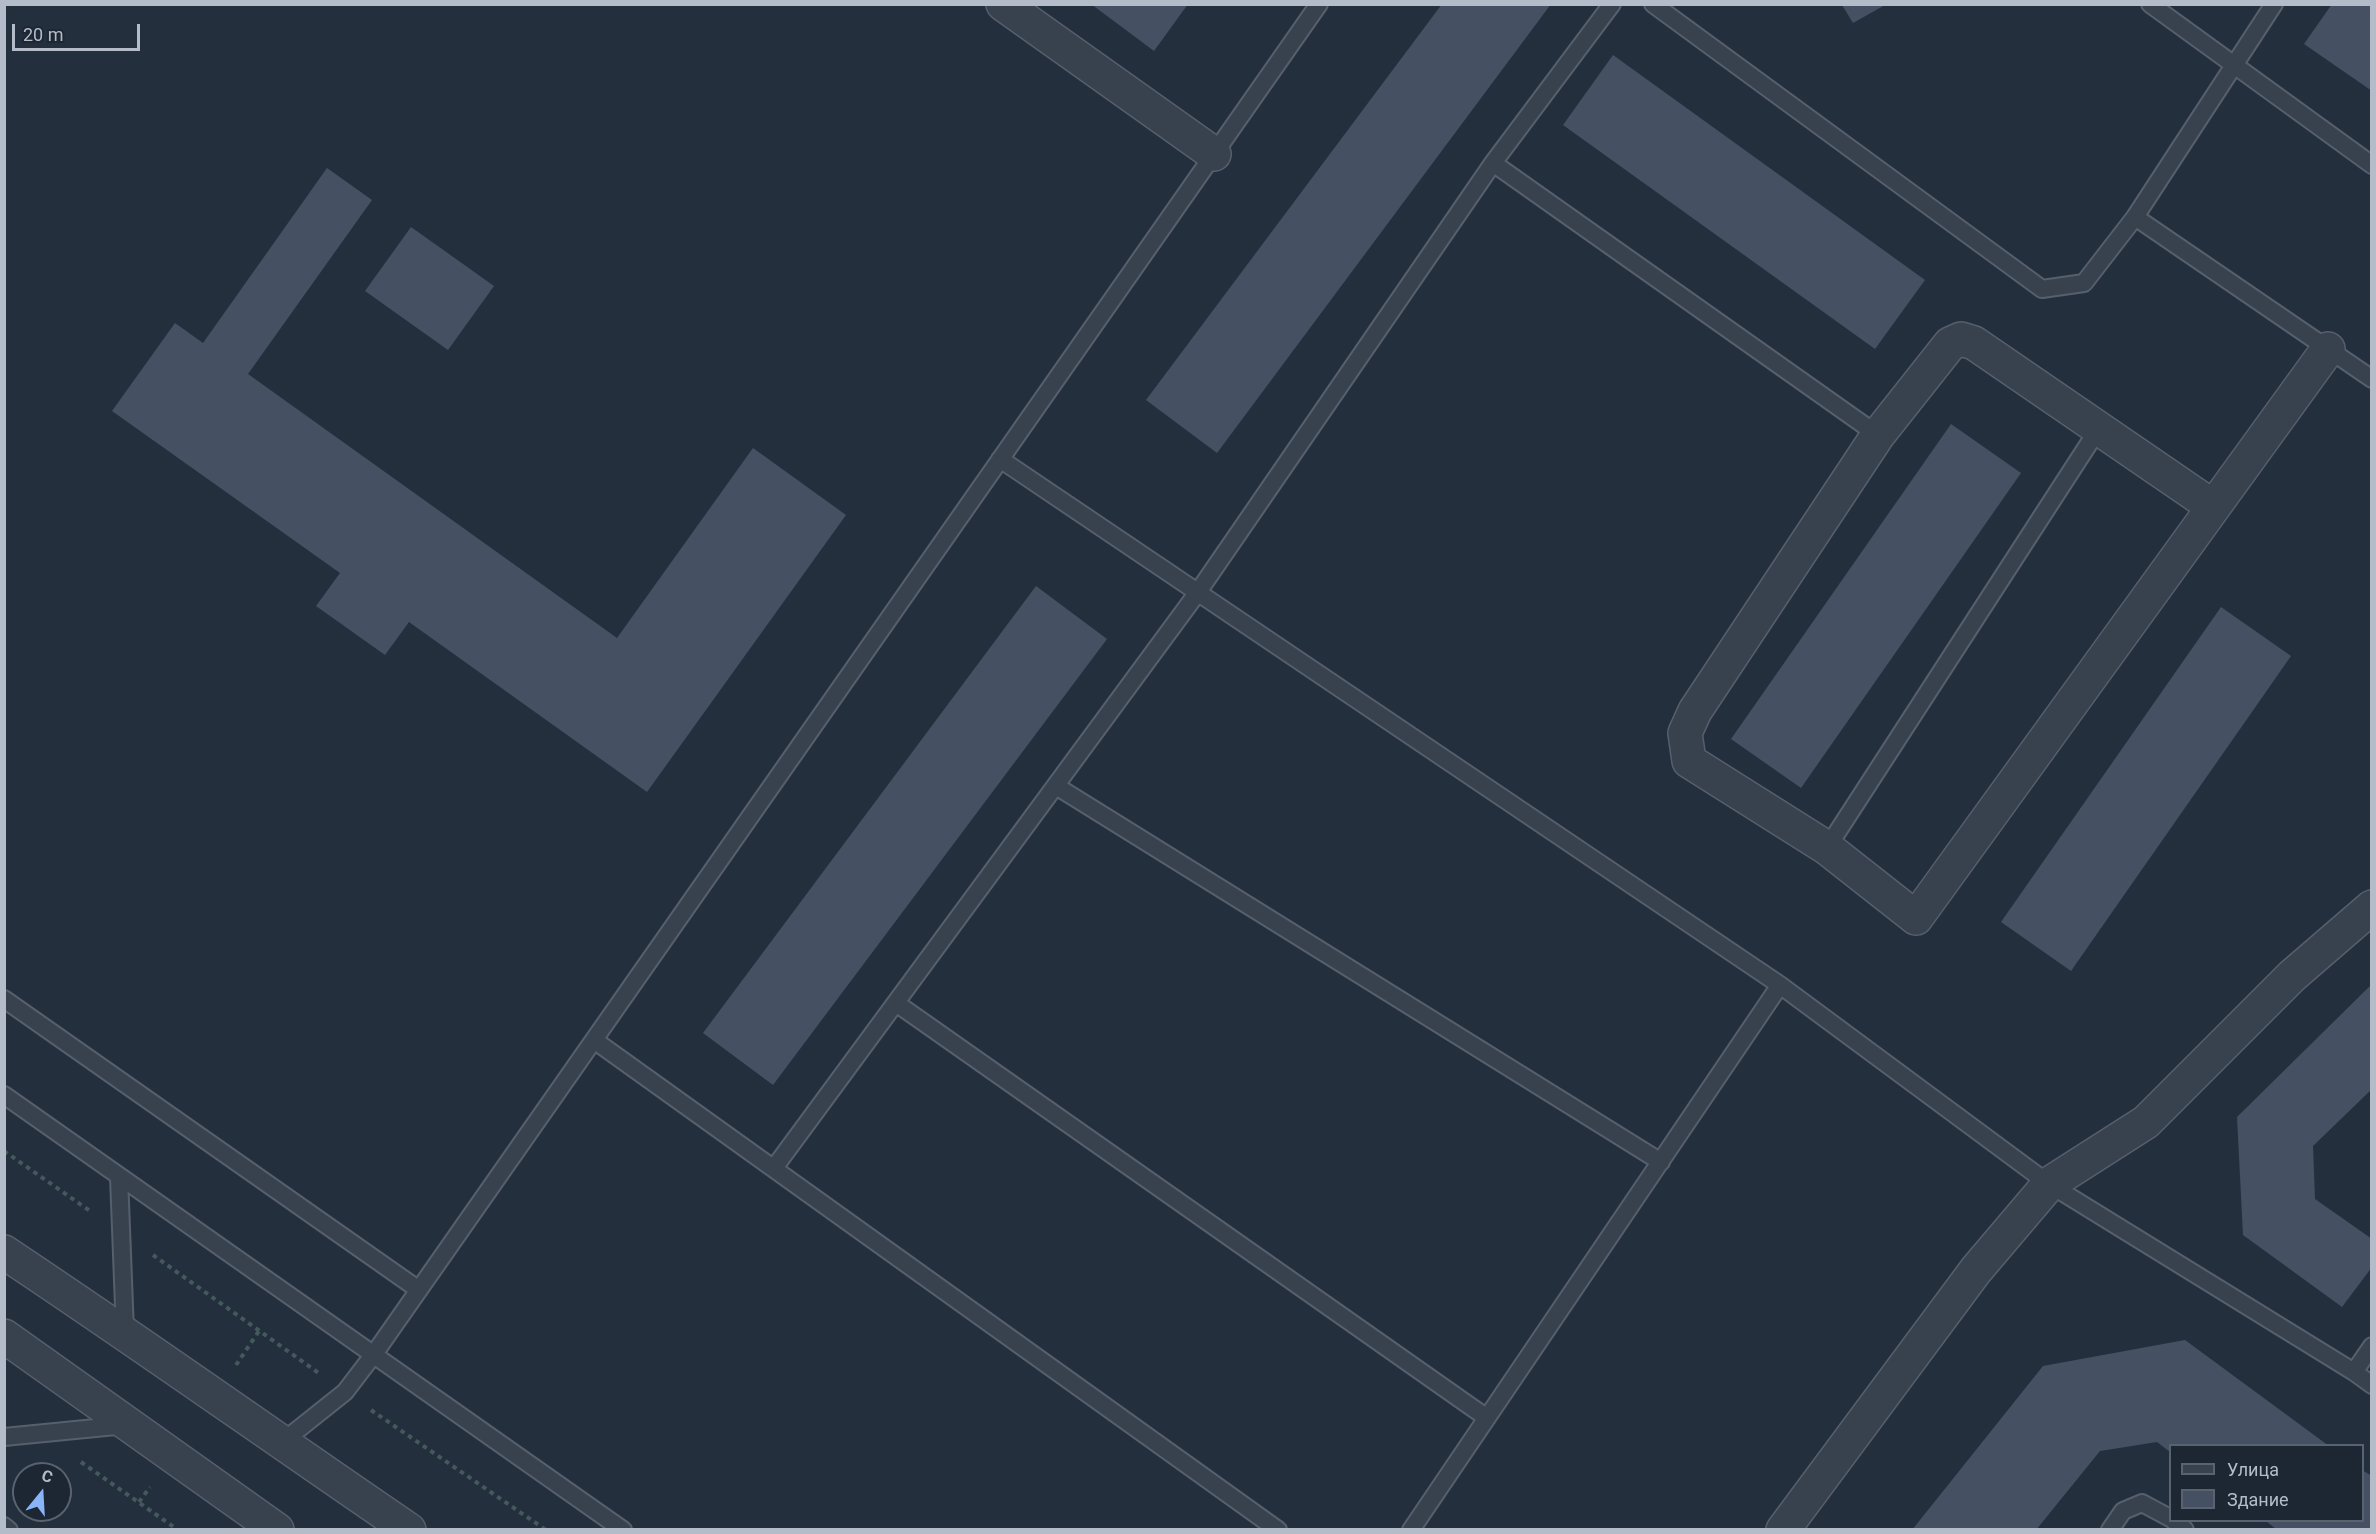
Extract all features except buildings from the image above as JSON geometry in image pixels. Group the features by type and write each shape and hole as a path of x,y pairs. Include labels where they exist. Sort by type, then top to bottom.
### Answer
{"street":[{"path":"1010,7 1214,154"},
{"path":"2212,506 1974,344 1961,339 1950,344 1878,435 1695,711 1685,733 1689,761 1827,848 1916,918 2212,506 2328,349"},
{"path":"1783,1530 1976,1270 2049,1184 2146,1122 2292,976 2372,907"},
{"path":"4,1252 217,1395 281,1443 409,1530"},
{"path":"4,1336 277,1530"}],"lane":[{"path":"281,1443 345,1392 374,1354 1319,4"},
{"path":"774,1168 1198,592 1493,163 1612,4"},
{"path":"1653,4 2042,289 2084,283 2135,217 2274,4"},
{"path":"2150,4 2372,165"},
{"path":"1493,163 1878,435"},
{"path":"2135,217 2372,379"},
{"path":"1827,848 2099,428"},
{"path":"999,459 1780,985 2049,1184 2372,1385"},
{"path":"1056,786 1661,1162"},
{"path":"1411,1530 1780,985"},
{"path":"4,999 419,1290"},
{"path":"896,1003 1487,1418"},
{"path":"594,1040 1278,1530"},
{"path":"4,1095 623,1530"},
{"path":"119,1177 125,1332"},
{"path":"2354,1372 2372,1346"},
{"path":"4,1437 129,1425"},
{"path":"2110,1530 2123,1511 2142,1503 2169,1517"},
{"path":"4,1526 9,1530"}],"path":[{"path":"4,1151 345,1392 546,1530"},
{"path":"40,1433 178,1530"}]}
